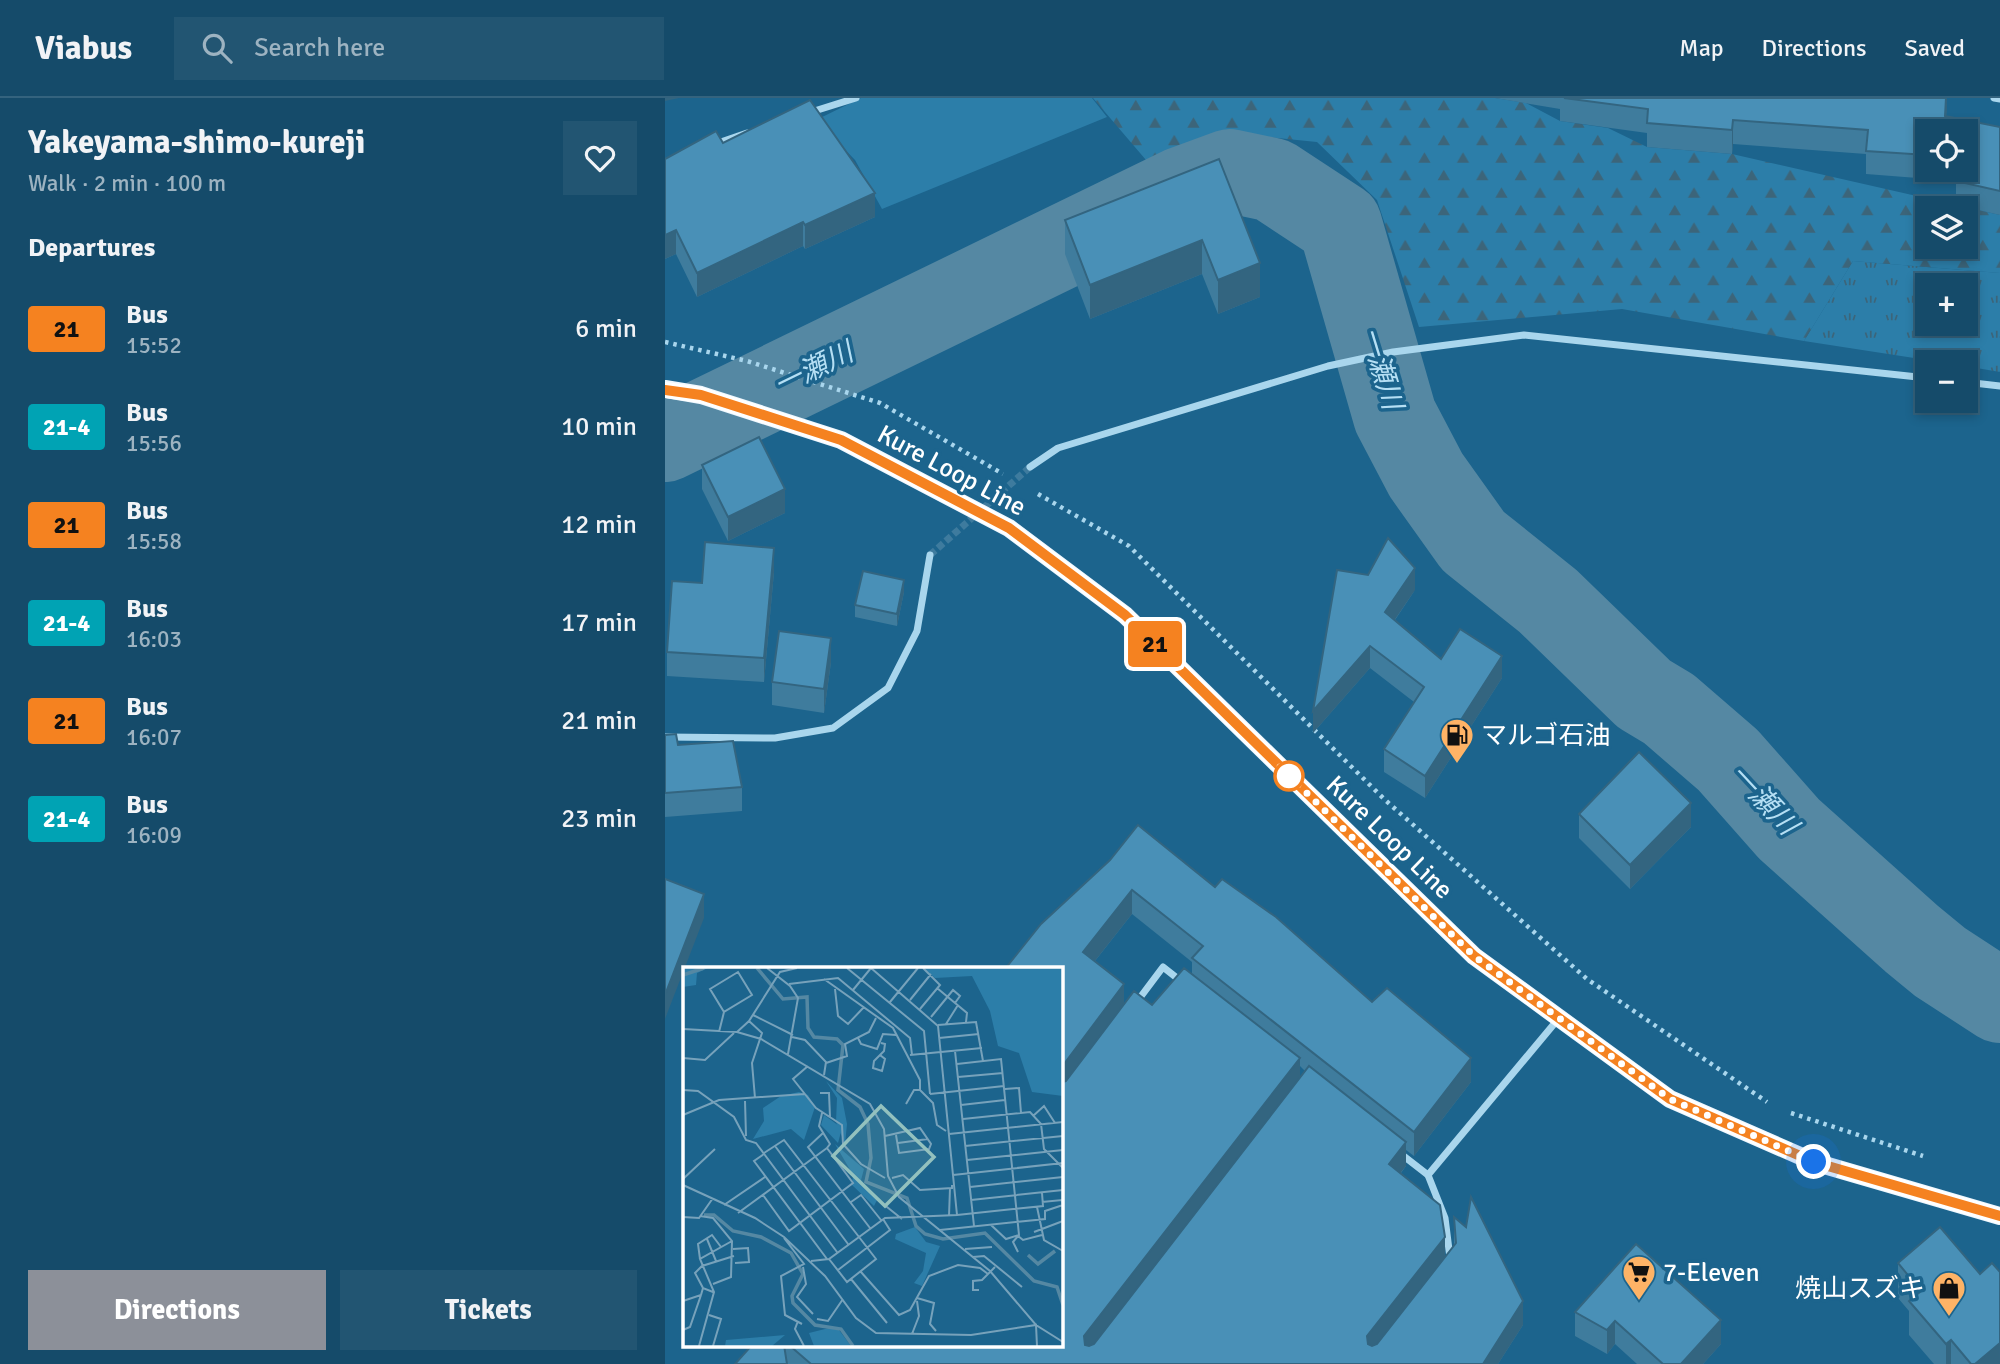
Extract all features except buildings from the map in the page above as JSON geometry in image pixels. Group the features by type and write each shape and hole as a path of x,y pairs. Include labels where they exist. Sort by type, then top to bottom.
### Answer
{"main road":[{"name":"Kure Loop Line","path":"665,390 701,395 841,440 1009,528 1125,615 1474,956 1670,1099 1814,1162 2000,1216"}],"street":[{"path":"805,114 856,98"},
{"path":"1994,98 2000,99"},
{"path":"706,147 755,130"},
{"path":"1030,467 1058,448 1328,366 1393,352 1524,335 1915,377"},
{"path":"1978,383 2000,386"},
{"path":"665,737 775,738 833,728 888,688 916,631 930,555"},
{"path":"1131,1009 1163,967 1194,992"},
{"path":"1428,1175 1559,1018"},
{"path":"1396,1150 1428,1175 1445,1219 1451,1264"}],"path":[{"path":"665,342 747,361 880,403 1010,478"},
{"path":"1034,492 1129,546 1384,799 1587,979 1774,1107"},
{"path":"1787,1111 1934,1159"}],"green space":[{"path":"861,98 1092,98 1107,117 882,209 855,160 816,120"},
{"path":"1093,98 1495,98 1526,103 1560,121 1608,128 1647,147 1732,154 1917,196 1915,259 1978,259 1978,210 2000,215 2000,273 1853,261 1804,341 1622,309 1419,327 1377,200 1317,142 1236,134 1152,167"},
{"path":"1853,261 2000,273 2000,372 1978,368 1978,350 1915,350 1915,358 1804,341"}],"waterway":[{"name":"一瀬川","path":"665,440 1181,189 1230,171 1273,180 1340,224 1395,416 1426,475 1473,541 1548,601 1644,694 1669,709 1728,760 1789,829 1912,939 1940,962 2000,1001"}],"tunnel":[{"path":"930,555 1030,467"}],"bus line":[{"name":"21","path":"665,390 701,395 841,440 1009,528 1125,615 1474,956 1670,1099 1814,1162 2000,1216"}],"place":[{"name":"マルゴ石油","path":"1457,765"},
{"name":"7-Eleven","path":"1639,1302"},
{"name":"焼山スズキ","path":"1949,1318"}],"route":[{"path":"1289,776 1280,767 1474,956 1670,1099 1814,1162"}]}
